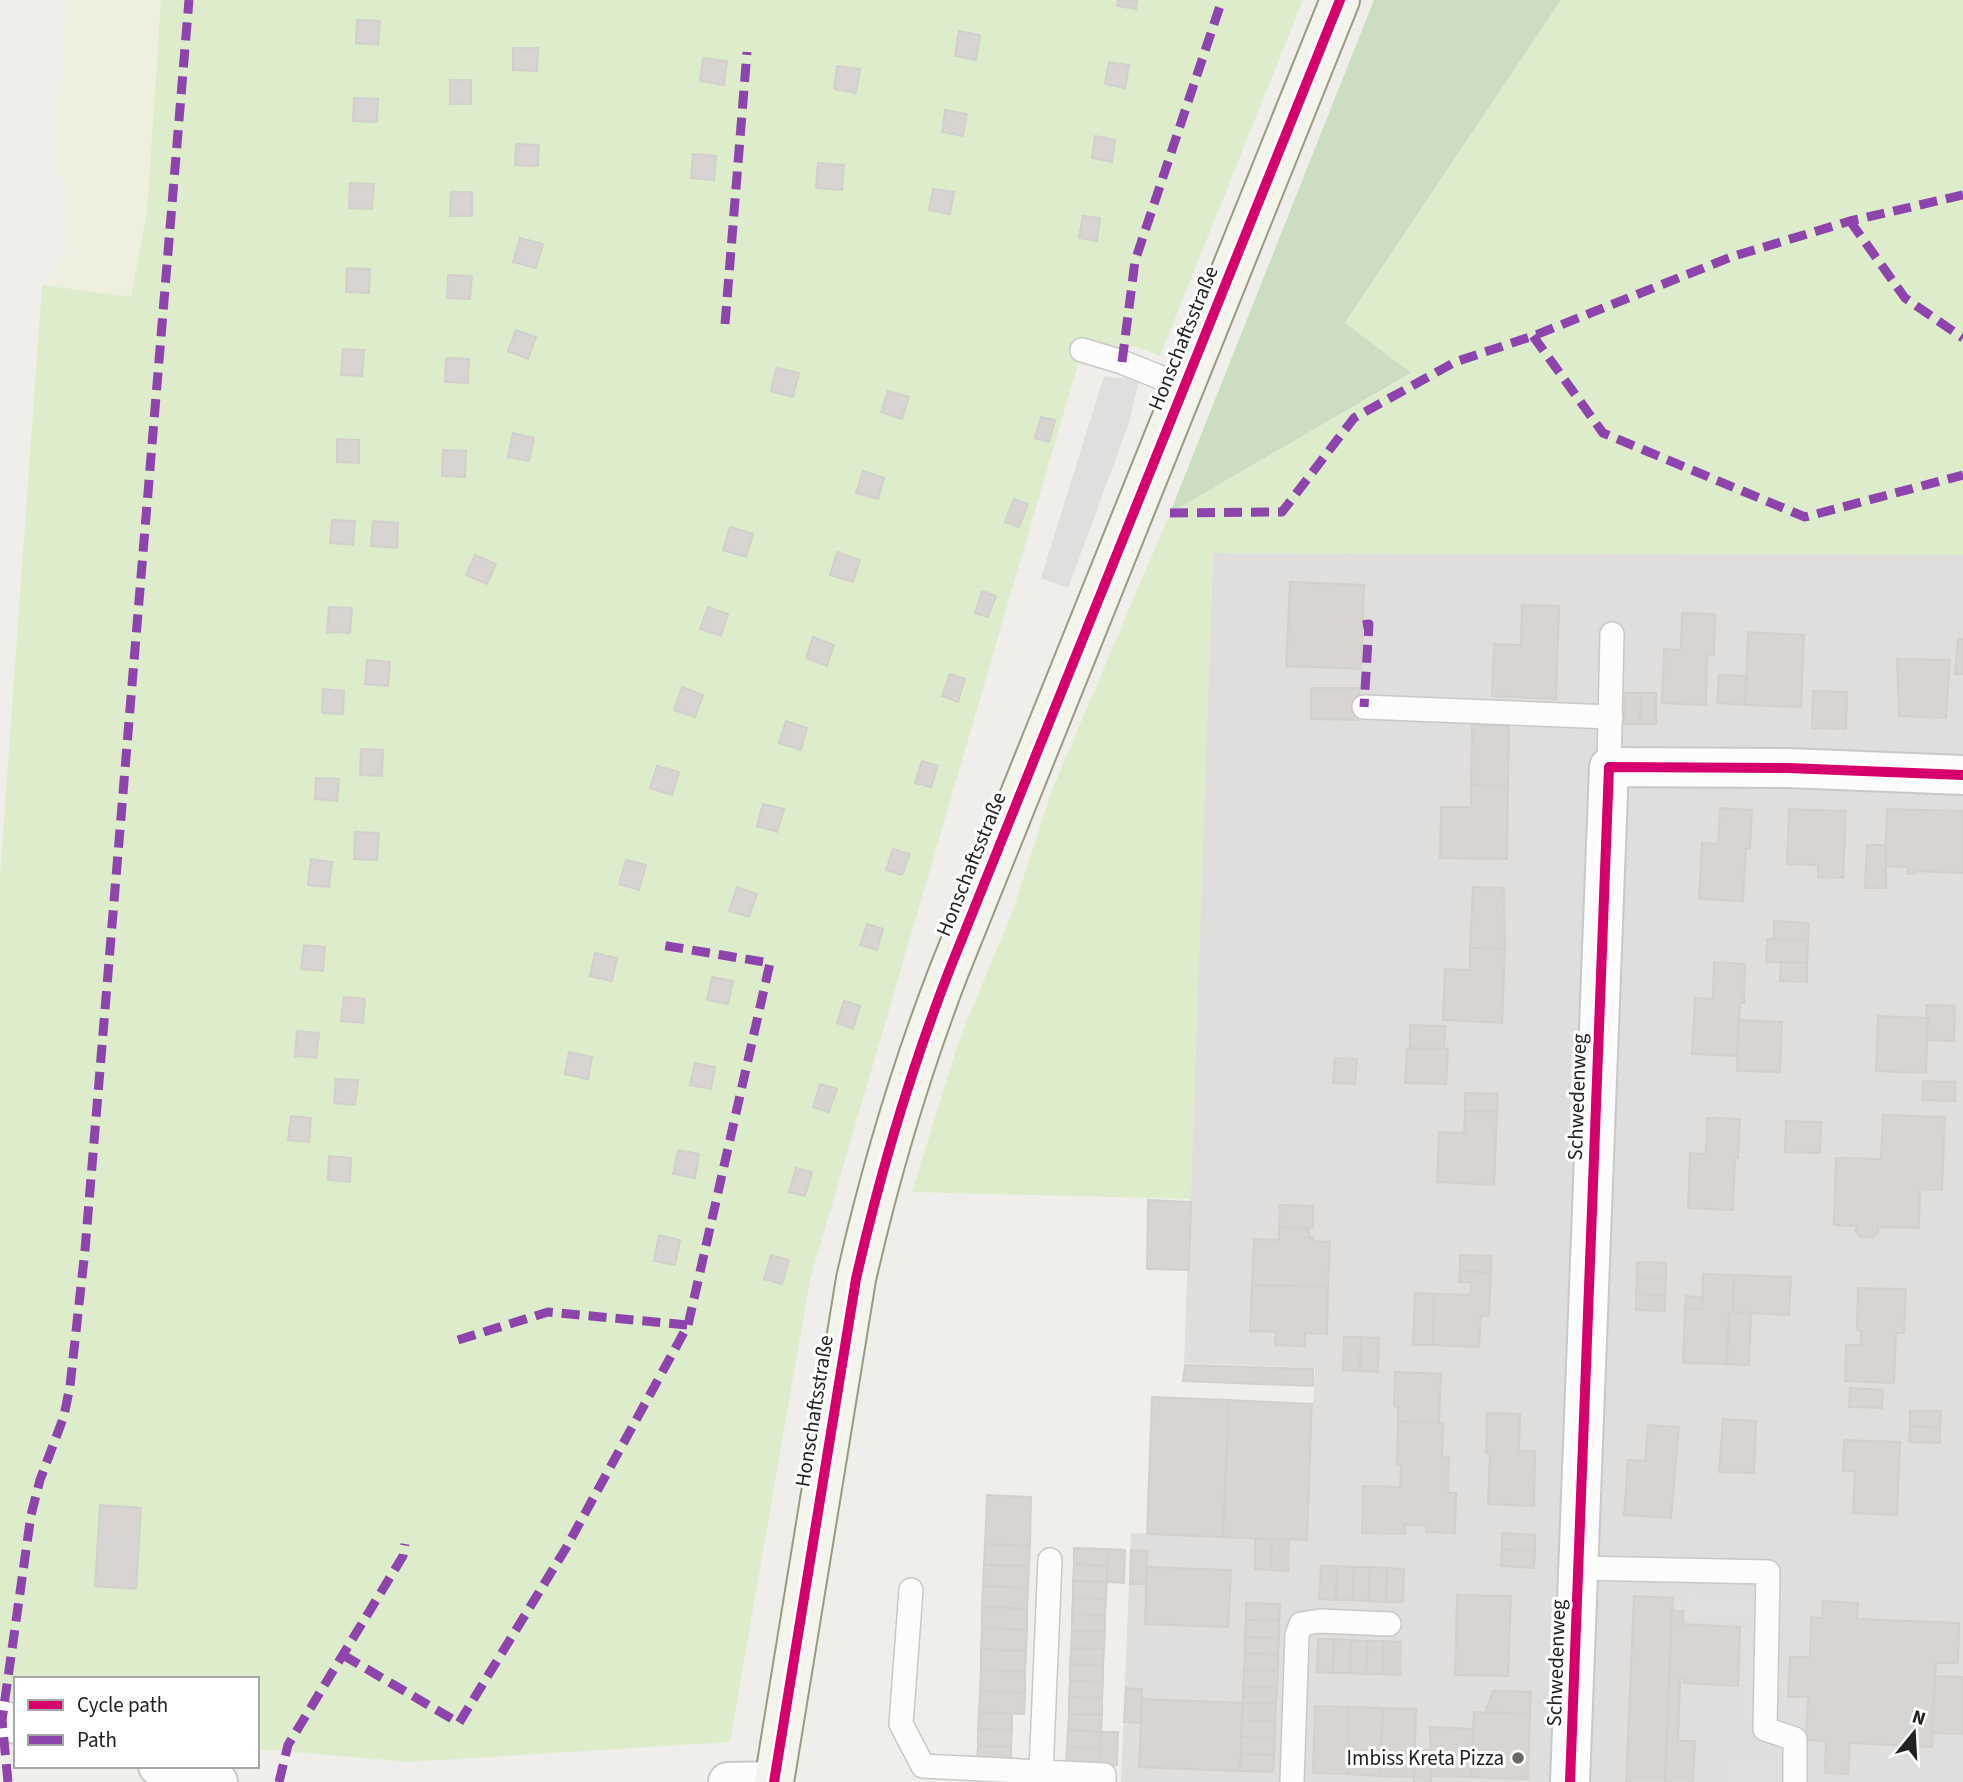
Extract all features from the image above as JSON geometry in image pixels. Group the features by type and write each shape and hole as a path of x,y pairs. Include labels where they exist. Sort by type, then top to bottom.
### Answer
{"street":[{"name":"Honschaftsstraße","path":"774,1782 856,1279 888,1146 936,1004 1340,0"},
{"path":"1609,766 1788,768 1963,775"},
{"name":"Schwedenweg","path":"1570,1782 1609,766"},
{"path":"166,1768 218,1782"},
{"path":"728,1782 774,1782"}],"lane":[{"path":"1082,350 1122,362 1184,387"},
{"path":"1609,766 1612,634"},
{"path":"1364,706 1611,716"},
{"path":"1041,1772 1050,1560"},
{"path":"1579,1568 1768,1572 1765,1729 1795,1739 1795,1782"},
{"path":"911,1590 901,1724 923,1766 1104,1775 1104,1782"},
{"path":"1292,1782 1297,1634 1301,1623 1320,1621 1389,1624"}],"shaded area":[{"path":"1104,376 1140,376 1128,426 1068,588 1041,578"},
{"path":"1213,553 1963,555 1963,1782 1121,1782 1131,1533 1307,1540 1315,1368 1184,1363"},
{"path":"1686,1592 1754,1594 1754,1622 1685,1620"},
{"path":"1744,1625 1756,1625 1753,1722 1741,1722"},
{"path":"1725,1753 1779,1755 1779,1782 1724,1782"}],"green space":[{"path":"67,0 161,0 147,212 130,297 42,285 65,255 70,194 56,163"},
{"path":"161,0 1303,0 1160,356 1137,347 1116,349 1085,340 810,1280 730,1742 409,1762 259,1749 259,1677 14,1677 14,1694 0,1691 0,876 42,285 131,297 147,212"},
{"path":"1374,0 1561,0 1345,323 1411,373 1170,513"},
{"path":"1561,0 1963,0 1963,555 1213,553 1191,1199 912,1192 959,1040 1012,913 1052,790 1170,513 1411,374 1345,324"}],"building":[{"path":"1118,0 1137,0 1136,9 1117,6"},
{"path":"357,20 380,21 378,45 356,43"},
{"path":"959,31 980,35 976,60 955,56"},
{"path":"513,48 538,48 537,71 513,70"},
{"path":"703,58 727,61 724,85 700,81"},
{"path":"1109,62 1129,65 1125,88 1105,84"},
{"path":"837,66 860,69 856,93 834,89"},
{"path":"450,80 471,80 471,104 450,104"},
{"path":"354,98 378,99 377,122 353,121"},
{"path":"945,110 967,114 963,136 942,132"},
{"path":"1095,136 1115,140 1112,162 1092,158"},
{"path":"516,144 539,145 538,166 515,165"},
{"path":"693,154 716,156 714,180 691,178"},
{"path":"818,163 844,165 842,190 816,188"},
{"path":"350,183 374,184 372,209 349,208"},
{"path":"933,189 954,192 950,214 929,210"},
{"path":"451,192 472,192 472,216 450,216"},
{"path":"1083,216 1100,218 1097,241 1079,238"},
{"path":"520,238 543,244 536,268 513,262"},
{"path":"347,268 370,269 369,293 346,292"},
{"path":"448,275 472,276 470,299 447,298"},
{"path":"516,330 536,337 528,359 508,351"},
{"path":"343,349 364,350 362,376 341,375"},
{"path":"446,358 469,359 468,383 445,382"},
{"path":"776,368 799,373 793,397 771,391"},
{"path":"888,391 909,397 902,419 881,412"},
{"path":"1041,417 1055,420 1049,442 1035,438"},
{"path":"513,433 534,438 529,461 508,457"},
{"path":"337,439 359,440 359,463 337,462"},
{"path":"443,450 466,451 465,477 442,476"},
{"path":"863,471 884,478 878,499 856,493"},
{"path":"1014,499 1028,504 1019,527 1005,522"},
{"path":"332,520 355,521 353,545 330,543"},
{"path":"373,521 398,523 397,548 371,546"},
{"path":"730,527 753,534 746,557 723,550"},
{"path":"837,552 860,560 853,582 830,575"},
{"path":"475,555 496,564 487,584 466,575"},
{"path":"1290,582 1364,585 1361,669 1286,666"},
{"path":"982,591 996,596 988,617 975,613"},
{"path":"1522,605 1559,606 1556,699 1492,696 1494,644 1521,645"},
{"path":"329,607 352,608 350,633 327,632"},
{"path":"708,607 728,614 721,636 700,629"},
{"path":"1682,613 1715,614 1714,655 1707,654 1706,705 1662,703 1664,649 1681,650"},
{"path":"1748,632 1804,635 1801,707 1745,705"},
{"path":"813,637 834,645 827,666 806,658"},
{"path":"1958,639 1963,639 1963,674 1955,674"},
{"path":"1897,659 1950,660 1946,718 1899,716"},
{"path":"367,660 390,662 388,686 365,684"},
{"path":"950,674 965,679 958,702 942,696"},
{"path":"1719,675 1746,676 1745,705 1717,703"},
{"path":"682,687 703,695 695,717 674,710"},
{"path":"1311,688 1359,688 1358,720 1311,719"},
{"path":"323,689 344,691 343,714 322,713"},
{"path":"1813,691 1847,692 1846,729 1812,728"},
{"path":"1625,693 1641,693 1640,724 1624,724"},
{"path":"1641,693 1656,693 1656,724 1640,724"},
{"path":"786,721 807,728 801,750 779,743"},
{"path":"1472,725 1509,726 1508,786 1471,785"},
{"path":"361,749 383,750 382,776 360,775"},
{"path":"922,761 938,766 931,787 915,783"},
{"path":"657,766 679,772 672,795 650,788"},
{"path":"316,778 339,779 337,801 315,799"},
{"path":"1471,785 1508,786 1507,859 1440,858 1441,807 1471,807"},
{"path":"763,804 784,809 777,832 757,826"},
{"path":"1720,808 1752,810 1750,848 1746,848 1743,901 1699,899 1702,843 1718,844"},
{"path":"1789,809 1846,811 1843,878 1818,877 1818,865 1787,864"},
{"path":"1887,809 1963,811 1963,873 1915,871 1915,874 1908,874 1908,867 1887,866 1885,870"},
{"path":"355,832 379,833 377,860 354,859"},
{"path":"1867,845 1886,845 1886,888 1865,888"},
{"path":"893,849 910,854 902,875 886,870"},
{"path":"311,859 332,862 329,887 308,885"},
{"path":"626,860 646,865 639,890 619,884"},
{"path":"737,887 757,894 749,917 729,911"},
{"path":"1473,887 1504,888 1505,949 1470,948"},
{"path":"1774,921 1809,923 1808,941 1774,939"},
{"path":"867,924 883,929 877,950 860,945"},
{"path":"1767,939 1808,941 1807,963 1766,962"},
{"path":"304,945 325,947 323,971 301,969"},
{"path":"1470,948 1505,949 1502,1023 1443,1020 1445,969 1470,970"},
{"path":"595,953 617,958 612,981 590,976"},
{"path":"1714,962 1745,964 1744,1003 1740,1003 1737,1056 1692,1054 1695,998 1713,999"},
{"path":"1781,962 1807,963 1807,982 1780,981"},
{"path":"712,977 733,981 728,1004 707,1000"},
{"path":"344,997 365,999 363,1023 341,1021"},
{"path":"844,1001 860,1006 853,1029 837,1023"},
{"path":"1926,1005 1955,1006 1954,1041 1927,1040"},
{"path":"1878,1016 1928,1018 1926,1073 1876,1071"},
{"path":"1739,1020 1782,1022 1780,1072 1737,1071"},
{"path":"1410,1025 1445,1026 1444,1049 1410,1048"},
{"path":"297,1031 319,1033 316,1058 295,1056"},
{"path":"1407,1048 1448,1049 1446,1084 1405,1083"},
{"path":"569,1052 592,1057 588,1079 565,1074"},
{"path":"1335,1058 1357,1059 1355,1084 1333,1083"},
{"path":"695,1063 715,1067 711,1089 690,1085"},
{"path":"336,1079 358,1080 355,1105 334,1103"},
{"path":"1923,1081 1955,1082 1955,1101 1922,1100"},
{"path":"820,1084 837,1089 829,1112 813,1107"},
{"path":"1465,1093 1498,1094 1497,1112 1465,1111"},
{"path":"1465,1111 1497,1112 1494,1185 1437,1182 1439,1132 1464,1133"},
{"path":"1883,1115 1945,1117 1942,1190 1920,1189 1919,1228 1878,1227 1878,1232 1873,1237 1861,1237 1856,1226 1834,1225 1836,1158 1881,1159"},
{"path":"291,1116 311,1118 309,1142 288,1140"},
{"path":"1707,1118 1740,1119 1733,1210 1688,1208 1690,1153 1706,1154"},
{"path":"1786,1121 1821,1122 1820,1153 1785,1152"},
{"path":"678,1150 699,1154 695,1178 673,1174"},
{"path":"329,1156 351,1158 350,1182 328,1180"},
{"path":"796,1168 812,1172 805,1196 789,1192"},
{"path":"1148,1200 1191,1202 1189,1270 1147,1269"},
{"path":"1280,1205 1313,1206 1313,1228 1279,1227"},
{"path":"1279,1227 1309,1229 1309,1237 1313,1237 1313,1241 1330,1242 1328,1287 1252,1285 1254,1239 1279,1240"},
{"path":"659,1235 680,1240 675,1265 654,1261"},
{"path":"771,1255 789,1260 782,1284 764,1279"},
{"path":"1460,1255 1491,1256 1491,1273 1460,1271"},
{"path":"1637,1262 1666,1263 1666,1279 1637,1278"},
{"path":"1460,1271 1491,1273 1489,1316 1481,1316 1479,1347 1433,1345 1434,1294 1470,1295 1471,1282 1459,1282"},
{"path":"1703,1274 1734,1275 1727,1364 1683,1363 1685,1309 1702,1309"},
{"path":"1734,1275 1791,1277 1789,1315 1733,1312"},
{"path":"1637,1278 1666,1279 1665,1296 1636,1294"},
{"path":"1252,1285 1328,1287 1327,1334 1305,1333 1305,1346 1275,1345 1276,1332 1250,1331"},
{"path":"1858,1288 1906,1289 1904,1333 1896,1333 1894,1383 1845,1381 1846,1345 1861,1345 1861,1331 1857,1330"},
{"path":"1415,1293 1434,1294 1433,1345 1413,1345"},
{"path":"1636,1294 1665,1296 1665,1311 1636,1310"},
{"path":"1686,1296 1702,1297 1702,1309 1685,1309"},
{"path":"1729,1312 1751,1313 1749,1365 1727,1364"},
{"path":"1344,1337 1361,1337 1360,1371 1343,1370"},
{"path":"1361,1337 1379,1338 1378,1372 1360,1371"},
{"path":"1185,1365 1313,1369 1313,1386 1183,1381"},
{"path":"1395,1372 1441,1374 1439,1423 1398,1422 1398,1407 1394,1406"},
{"path":"1850,1388 1883,1390 1882,1408 1849,1407"},
{"path":"1152,1397 1229,1400 1223,1537 1147,1534"},
{"path":"1229,1400 1312,1404 1307,1540 1223,1537"},
{"path":"1910,1411 1941,1411 1940,1428 1910,1426"},
{"path":"1487,1413 1520,1414 1519,1451 1535,1451 1534,1506 1488,1504 1490,1453 1486,1453"},
{"path":"1723,1419 1756,1421 1754,1473 1719,1472"},
{"path":"1398,1422 1443,1423 1442,1456 1449,1457 1448,1493 1456,1493 1455,1533 1426,1532 1426,1525 1405,1525 1405,1534 1362,1533 1363,1486 1400,1487 1401,1465 1397,1465"},
{"path":"1648,1425 1679,1427 1671,1518 1624,1515 1628,1460 1645,1461"},
{"path":"1910,1426 1940,1428 1940,1443 1909,1442"},
{"path":"1844,1440 1900,1442 1897,1515 1853,1513 1855,1471 1843,1471"},
{"path":"987,1495 1031,1497 1030,1546 985,1544"},
{"path":"100,1505 141,1508 136,1589 95,1586"},
{"path":"1502,1533 1535,1535 1535,1551 1502,1550"},
{"path":"1255,1539 1272,1539 1271,1570 1255,1569"},
{"path":"1272,1539 1289,1539 1288,1571 1271,1570"},
{"path":"985,1544 1030,1546 1029,1566 984,1565"},
{"path":"1074,1548 1108,1549 1107,1566 1074,1564"},
{"path":"1108,1549 1125,1550 1124,1583 1107,1582"},
{"path":"1131,1550 1147,1551 1146,1584 1130,1584"},
{"path":"1502,1550 1535,1551 1534,1568 1501,1566"},
{"path":"1074,1564 1107,1566 1107,1582 1073,1581"},
{"path":"984,1565 1029,1566 1028,1588 983,1586"},
{"path":"1321,1566 1337,1566 1336,1600 1319,1599"},
{"path":"1337,1566 1354,1567 1353,1600 1336,1600"},
{"path":"1147,1567 1231,1570 1228,1627 1145,1624"},
{"path":"1354,1567 1370,1567 1369,1601 1353,1600"},
{"path":"1370,1567 1387,1568 1386,1602 1369,1601"},
{"path":"1387,1568 1404,1569 1403,1602 1386,1602"},
{"path":"1073,1581 1107,1582 1106,1599 1073,1598"},
{"path":"983,1586 1028,1588 1027,1609 982,1607"},
{"path":"1457,1595 1511,1596 1508,1676 1455,1675"},
{"path":"1634,1596 1673,1598 1665,1782 1626,1782"},
{"path":"1073,1598 1106,1599 1105,1616 1072,1614"},
{"path":"1823,1601 1858,1603 1857,1619 1959,1623 1958,1663 1936,1663 1932,1747 1850,1743 1848,1774 1825,1773 1826,1741 1806,1740 1808,1697 1788,1697 1790,1657 1810,1657 1811,1617 1822,1618"},
{"path":"1246,1603 1280,1604 1279,1621 1246,1620"},
{"path":"982,1607 1027,1609 1027,1630 982,1628"},
{"path":"1672,1611 1683,1611 1683,1627 1686,1627 1686,1624 1740,1627 1738,1686 1684,1683 1684,1679 1680,1679 1678,1741 1695,1741 1693,1782 1665,1782"},
{"path":"1072,1614 1105,1616 1105,1632 1072,1631"},
{"path":"1246,1620 1279,1621 1279,1638 1245,1637"},
{"path":"982,1628 1027,1630 1026,1651 981,1649"},
{"path":"1072,1631 1105,1632 1104,1649 1071,1648"},
{"path":"1245,1637 1279,1638 1278,1655 1245,1653"},
{"path":"1318,1639 1334,1639 1333,1673 1317,1672"},
{"path":"1334,1639 1351,1640 1350,1673 1333,1673"},
{"path":"1351,1640 1368,1641 1366,1674 1350,1673"},
{"path":"1368,1641 1384,1641 1383,1674 1366,1674"},
{"path":"1384,1641 1401,1642 1400,1675 1383,1674"},
{"path":"1071,1648 1104,1649 1103,1665 1070,1664"},
{"path":"981,1649 1026,1651 1025,1672 981,1670"},
{"path":"1245,1653 1278,1655 1278,1671 1244,1670"},
{"path":"1070,1664 1103,1665 1103,1682 1070,1681"},
{"path":"981,1670 1025,1672 1025,1693 980,1691"},
{"path":"1244,1670 1278,1671 1277,1688 1243,1687"},
{"path":"1935,1676 1963,1677 1963,1734 1932,1733"},
{"path":"1070,1681 1103,1682 1102,1698 1069,1697"},
{"path":"1243,1687 1277,1688 1276,1704 1243,1703"},
{"path":"1126,1688 1142,1689 1141,1723 1124,1722"},
{"path":"980,1691 1025,1693 1024,1714 979,1712"},
{"path":"1493,1691 1531,1692 1530,1714 1485,1713"},
{"path":"1069,1697 1102,1698 1102,1715 1069,1714"},
{"path":"1142,1699 1243,1703 1240,1771 1139,1767"},
{"path":"1243,1703 1276,1704 1275,1721 1242,1720"},
{"path":"1315,1706 1349,1707 1347,1774 1313,1773"},
{"path":"1349,1707 1383,1708 1380,1776 1347,1774"},
{"path":"1383,1708 1416,1709 1414,1777 1380,1776"},
{"path":"979,1712 1012,1714 1012,1730 978,1729"},
{"path":"1474,1712 1530,1714 1528,1779 1471,1777"},
{"path":"1069,1714 1102,1715 1101,1732 1068,1730"},
{"path":"1242,1720 1275,1721 1275,1738 1241,1737"},
{"path":"1430,1727 1473,1729 1471,1777 1431,1776"},
{"path":"978,1729 1012,1730 1011,1747 978,1746"},
{"path":"1068,1730 1101,1732 1100,1748 1067,1747"},
{"path":"1101,1732 1118,1732 1117,1765 1100,1765"},
{"path":"1241,1737 1275,1738 1274,1755 1241,1754"},
{"path":"978,1746 1011,1747 1011,1764 977,1762"},
{"path":"1067,1747 1100,1748 1100,1765 1066,1763"},
{"path":"1415,1750 1432,1750 1431,1782 1414,1782"},
{"path":"1241,1754 1274,1755 1273,1772 1240,1771"}],"marked path":[{"path":"8,1782 2,1720 31,1515 40,1480 64,1416 70,1386 85,1250 189,0"},
{"path":"1122,362 1135,261 1222,0"},
{"path":"725,324 747,52"},
{"path":"1170,513 1282,512 1354,418 1455,362 1533,336 1731,257 1850,221 1963,195"},
{"path":"1850,221 1905,298 1963,338"},
{"path":"1533,336 1603,433 1805,517 1963,475"},
{"path":"1363,625 1369,624 1364,707"},
{"path":"343,1655 459,1723 566,1548 688,1325 770,963 661,945"},
{"path":"458,1340 548,1312 688,1325"},
{"path":"279,1782 288,1745 403,1556 405,1544"}],"cycle path":[{"path":"774,1782 856,1279 875,1200 909,1085 949,971 1340,0"},
{"path":"1570,1782 1609,767 1788,768 1963,775"}],"place":[{"name":"Imbiss Kreta Pizza","path":"1518,1758"}]}
